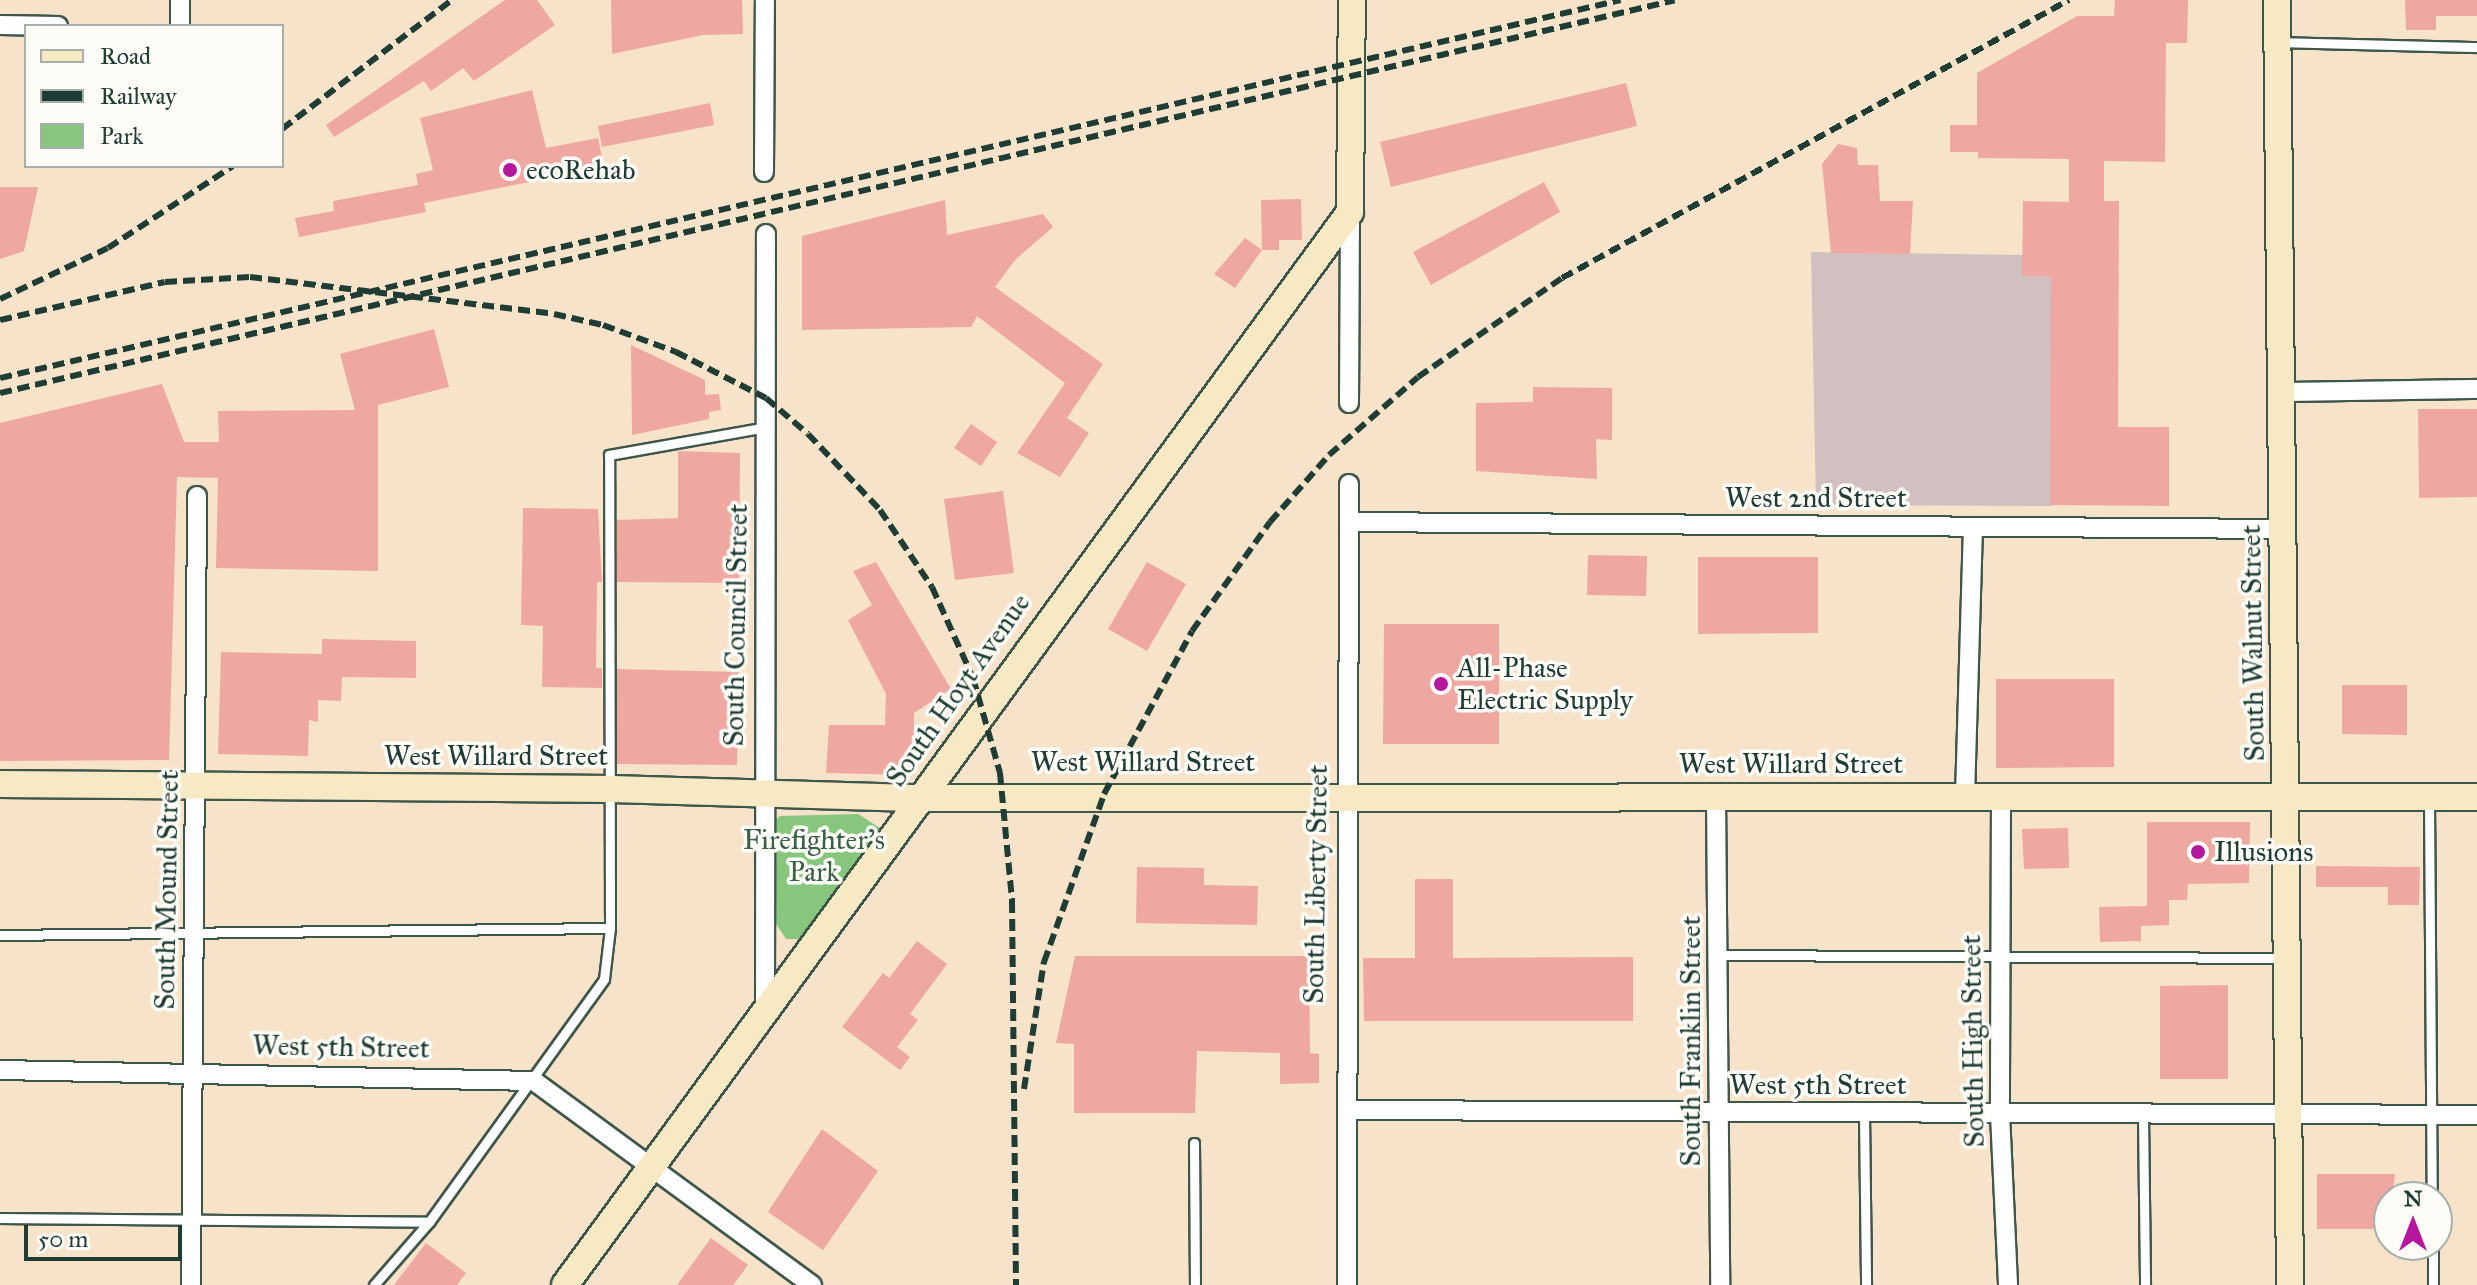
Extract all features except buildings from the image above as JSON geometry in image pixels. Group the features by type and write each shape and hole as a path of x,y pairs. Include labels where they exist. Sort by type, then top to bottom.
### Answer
{"main road":[{"path":"1350,212 1352,0"},
{"name":"South Walnut Street","path":"2277,0 2290,1285"},
{"name":"South Hoyt Avenue","path":"566,1285 765,1017 921,798 1350,212"},
{"name":"West Willard Street","path":"0,784 612,789 921,798 1347,794 2477,797"}],"street":[{"path":"180,0 180,24"},
{"path":"764,172 765,0"},
{"path":"0,25 24,25"},
{"path":"1349,403 1350,212"},
{"name":"South Council Street","path":"765,1017 762,793 766,234"},
{"path":"2282,392 2477,389"},
{"name":"South Liberty Street","path":"1347,1285 1349,484"},
{"name":"South Mound Street","path":"191,1285 197,496"},
{"name":"West 2nd Street","path":"1350,522 2282,529"},
{"path":"1965,796 1973,527"},
{"name":"South Franklin Street","path":"1716,796 1720,1285"},
{"name":"South High Street","path":"2001,797 2000,1114 2008,1285"},
{"name":"West 5th Street","path":"0,1070 192,1071 534,1081"},
{"path":"534,1081 812,1285"},
{"name":"West 5th Street","path":"1347,1110 2477,1115"}],"lane":[{"path":"2277,42 2477,47"},
{"path":"374,1285 429,1222 534,1081 604,979 610,928 612,789 609,455 766,427"},
{"path":"2429,796 2432,1181"},
{"path":"0,935 610,928"},
{"path":"1718,955 1999,954 2289,959"},
{"path":"1864,1114 1866,1285"},
{"path":"2143,1115 2145,1285"},
{"path":"1194,1143 1195,1285"},
{"path":"0,1218 429,1222"},
{"path":"2433,1261 2433,1285"}],"shaded area":[{"path":"1811,252 2023,255 2051,276 2052,506 1816,505"}],"green space":[{"name":"Firefighter's Park","path":"858,814 880,828 878,839 801,939 786,939 773,919 773,822 780,816"}],"railway":[{"path":"284,127 452,0"},
{"path":"0,378 1620,0"},
{"path":"0,393 1675,0"},
{"path":"1024,1089 1044,962 1104,794 1192,631 1270,522 1329,455 1418,377 1562,278 2069,0"},
{"path":"0,299 108,248 230,168"},
{"path":"0,320 165,282 250,277 554,314 603,325 676,352 766,398 808,434 880,510 932,587 973,678 1000,773 1012,901 1016,1285"}],"place":[{"name":"ecoRehab","path":"510,170"},
{"name":"All-Phase Electric Supply","path":"1441,684"},
{"name":"Illusions","path":"2198,852"}]}
